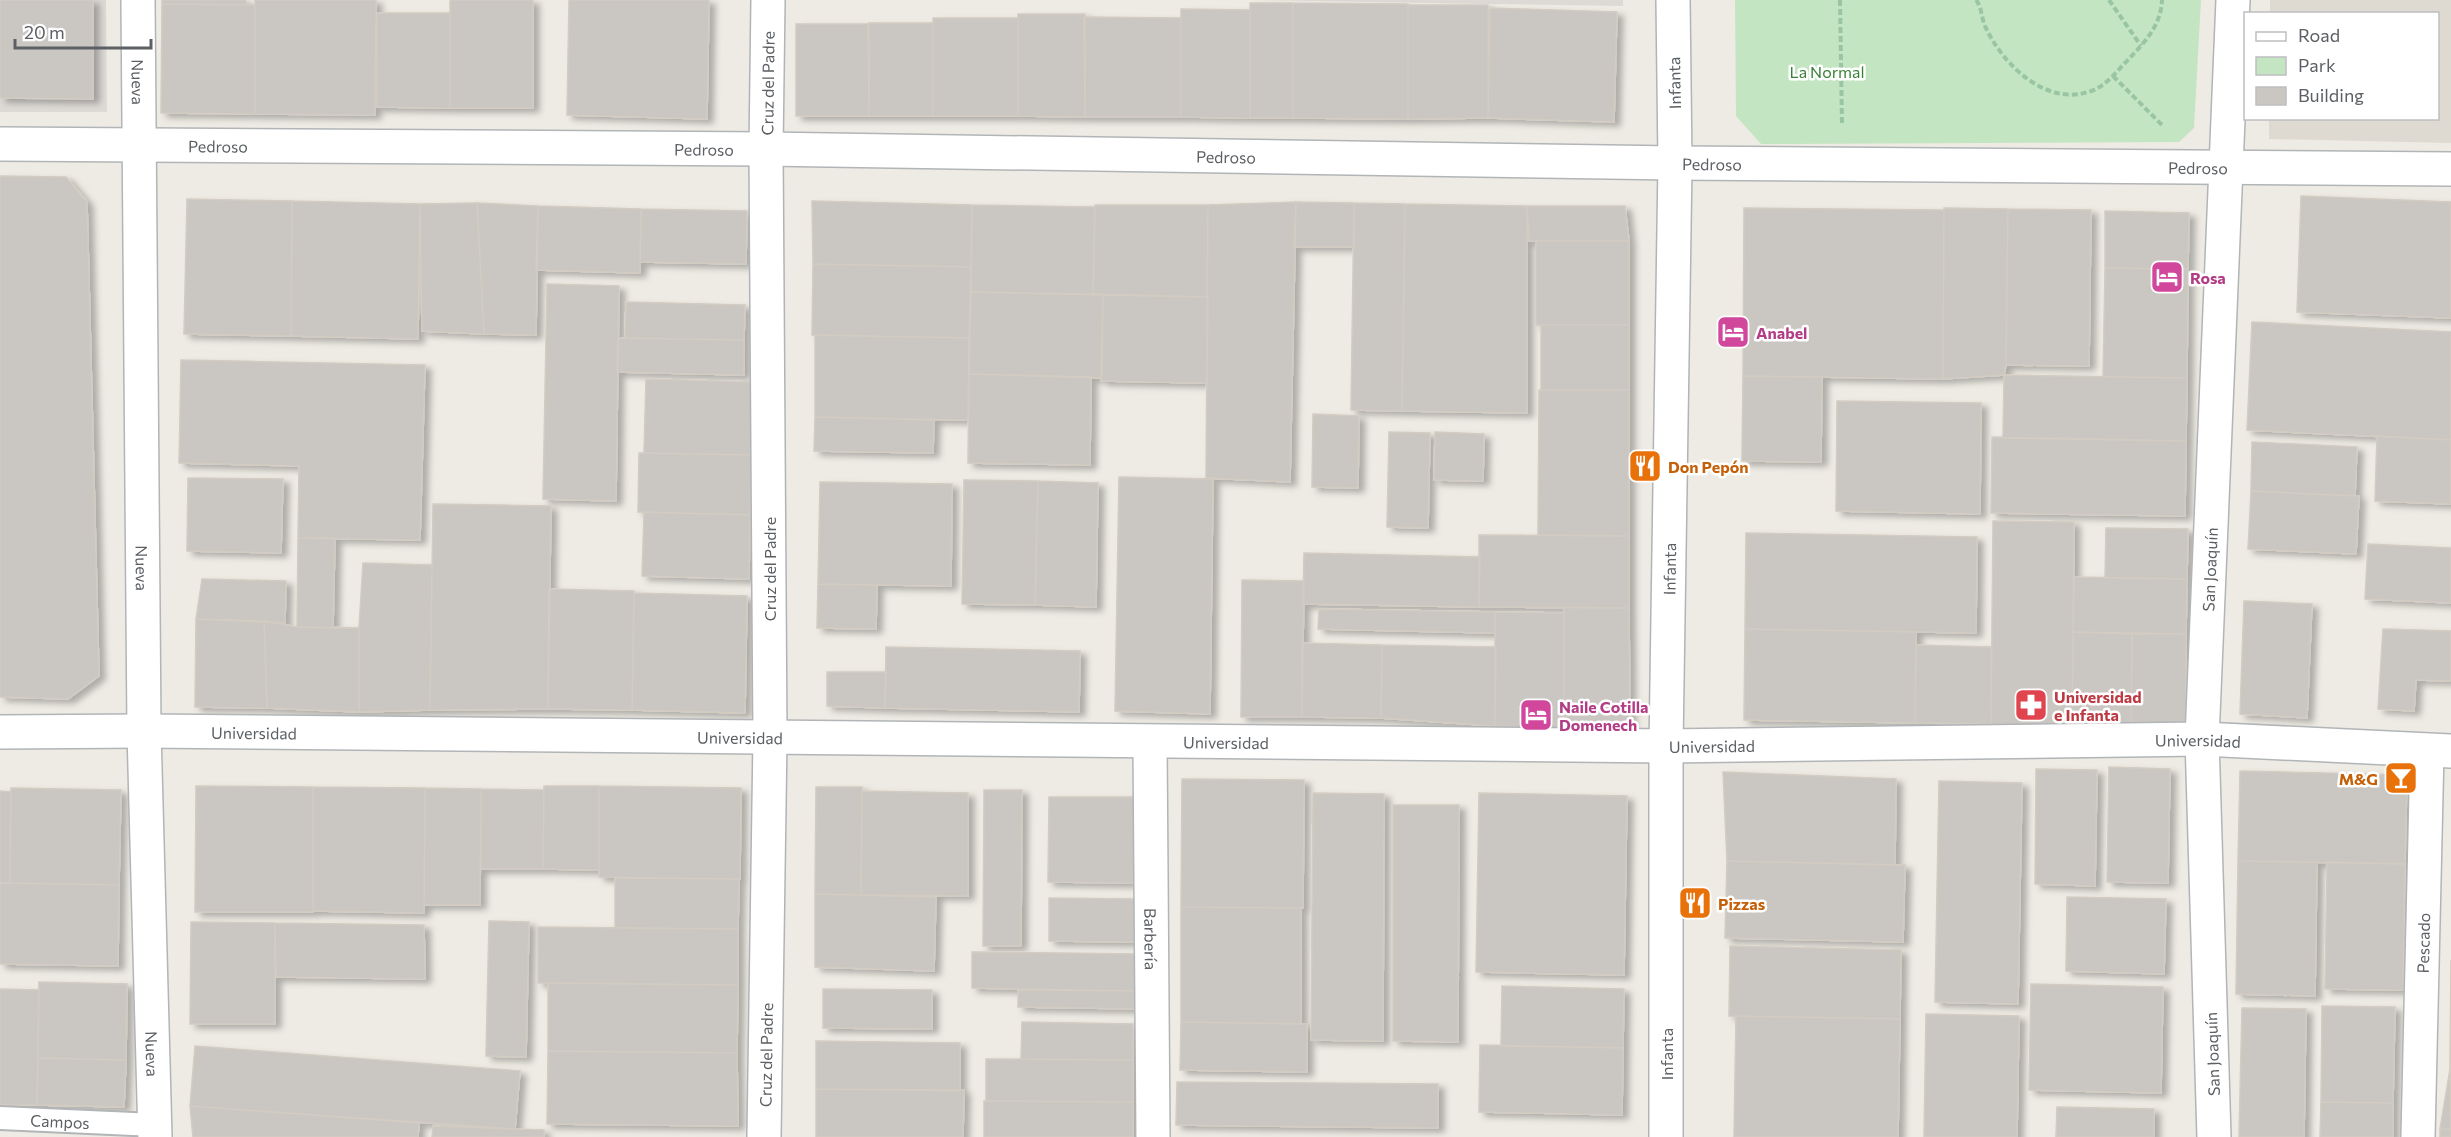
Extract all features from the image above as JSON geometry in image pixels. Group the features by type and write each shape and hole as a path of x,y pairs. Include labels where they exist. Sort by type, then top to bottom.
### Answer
{"street":[{"name":"Nueva","path":"138,0 144,731 155,1131"},
{"name":"Cruz del Padre","path":"764,1137 770,738 766,149 768,0"},
{"name":"Infanta","path":"1666,1137 1666,746 1675,163 1673,0"},
{"name":"San Joaquín","path":"2214,1137 2202,739 2233,0"},
{"name":"Pedroso","path":"0,144 766,149 1675,163 2451,169"},
{"name":"Universidad","path":"0,732 144,731 1150,743 1666,746 2202,739 2439,751"},
{"name":"Barbería","path":"1150,743 1153,1137"},
{"name":"Pescado","path":"2418,1137 2439,751"}],"lane":[{"name":"Campos","path":"0,1118 155,1131"}],"path":[{"path":"1840,0 1842,132"},
{"path":"1976,0 1985,26 2008,61 2021,75 2037,85 2070,94 2087,93 2102,86 2113,76 2154,30 2162,0"},
{"path":"2109,0 2141,46"},
{"path":"2113,76 2180,142 2179,166"}],"shaded area":[{"path":"0,0 106,0 107,112 0,112"},
{"path":"1252,0 1623,0 1623,6"},
{"path":"2270,0 2451,0 2451,143 2269,139 2269,120 2439,120 2439,12 2270,12"}],"green space":[{"name":"La Normal","path":"1735,0 2201,0 2194,128 2179,142 1761,144 1736,116"}],"building":[{"path":"0,0 93,0 93,99 0,98"},
{"path":"162,0 246,0 246,5 162,4"},
{"path":"255,0 376,0 375,115 255,114"},
{"path":"450,0 533,0 533,108 450,108"},
{"path":"569,0 709,0 707,119 567,115"},
{"path":"1250,3 1293,3 1293,118 1250,118"},
{"path":"1293,3 1408,4 1408,119 1293,118"},
{"path":"162,4 255,5 255,114 161,113"},
{"path":"1408,5 1488,5 1488,118 1408,119"},
{"path":"1490,8 1617,12 1614,122 1488,118"},
{"path":"1181,9 1250,10 1250,118 1181,117"},
{"path":"377,13 450,13 450,108 377,107"},
{"path":"1018,14 1085,14 1085,117 1018,116"},
{"path":"1084,17 1181,18 1181,117 1085,117"},
{"path":"933,18 1018,18 1018,116 933,116"},
{"path":"869,23 933,23 933,116 869,116"},
{"path":"796,24 868,24 869,116 796,116"},
{"path":"0,176 66,177 87,202 99,676 68,699 0,697"},
{"path":"2301,196 2451,202 2451,318 2297,312"},
{"path":"187,199 292,201 291,336 184,334"},
{"path":"292,201 420,204 418,339 291,336"},
{"path":"812,201 972,205 971,267 813,264"},
{"path":"1296,202 1354,203 1354,247 1294,247"},
{"path":"1296,202 1290,482 1206,478 1208,205"},
{"path":"477,203 538,206 536,335 484,334"},
{"path":"477,203 484,334 422,331 420,204"},
{"path":"1354,203 1405,204 1402,411 1351,410"},
{"path":"1405,204 1527,206 1527,413 1402,411"},
{"path":"972,205 1095,207 1093,294 971,292"},
{"path":"1095,205 1208,205 1207,297 1093,294"},
{"path":"538,206 641,209 640,273 536,270"},
{"path":"1527,206 1625,206 1629,241 1529,241"},
{"path":"1744,208 1944,210 1943,379 1743,376"},
{"path":"1944,208 2008,209 2004,375 1943,379"},
{"path":"641,209 747,211 746,264 640,262"},
{"path":"2008,209 2091,210 2089,366 2006,365"},
{"path":"2105,211 2189,213 2188,269 2105,268"},
{"path":"1536,241 1629,241 1629,325 1536,325"},
{"path":"813,264 971,267 969,338 812,335"},
{"path":"2105,268 2188,269 2187,378 2103,377"},
{"path":"547,284 619,286 616,501 543,499"},
{"path":"971,292 1103,295 1102,378 969,374"},
{"path":"1103,295 1208,297 1207,383 1101,381"},
{"path":"626,302 745,305 744,340 625,338"},
{"path":"2252,322 2451,332 2451,440 2247,430"},
{"path":"1541,325 1629,325 1629,390 1541,390"},
{"path":"815,335 969,338 968,420 815,417"},
{"path":"618,338 744,340 744,375 617,372"},
{"path":"181,360 425,365 420,540 298,538 299,466 179,463"},
{"path":"969,374 1091,377 1090,465 968,463"},
{"path":"2004,375 2187,378 2186,441 2003,438"},
{"path":"1743,376 1822,377 1821,462 1742,461"},
{"path":"646,379 752,382 751,455 644,453"},
{"path":"1539,390 1629,390 1629,536 1538,535"},
{"path":"1837,401 1981,403 1980,514 1836,511"},
{"path":"1313,414 1359,416 1358,488 1312,487"},
{"path":"815,417 934,420 933,453 814,451"},
{"path":"1389,432 1430,433 1428,528 1387,527"},
{"path":"1435,432 1484,434 1483,481 1434,480"},
{"path":"2377,436 2451,440 2451,504 2375,501"},
{"path":"1992,437 2186,441 2185,516 1991,513"},
{"path":"2252,442 2357,447 2355,496 2251,491"},
{"path":"639,453 751,455 750,515 638,512"},
{"path":"1119,477 1213,479 1210,714 1115,711"},
{"path":"188,478 283,479 281,553 187,551"},
{"path":"964,480 1038,481 1035,605 962,604"},
{"path":"1038,481 1098,483 1096,607 1035,605"},
{"path":"820,482 952,484 951,586 818,584"},
{"path":"2251,491 2359,496 2356,554 2248,549"},
{"path":"433,504 551,506 548,709 430,710"},
{"path":"644,512 750,515 749,579 642,576"},
{"path":"1993,521 2074,522 2072,726 1991,724"},
{"path":"2106,528 2188,529 2187,579 2105,578"},
{"path":"1746,533 1977,537 1976,633 1745,629"},
{"path":"1479,535 1629,536 1629,608 1479,607"},
{"path":"298,538 335,538 333,628 297,627"},
{"path":"2368,544 2451,548 2451,603 2365,599"},
{"path":"1304,553 1480,557 1479,607 1303,604"},
{"path":"363,563 432,565 430,710 359,712 359,628"},
{"path":"2074,577 2187,579 2186,634 2073,632"},
{"path":"202,579 286,581 285,623 196,619"},
{"path":"1242,580 1304,581 1302,717 1241,717"},
{"path":"818,584 877,585 876,629 817,628"},
{"path":"549,589 634,591 632,710 548,709"},
{"path":"634,593 747,596 745,713 632,710"},
{"path":"2244,601 2312,604 2307,718 2240,714"},
{"path":"1564,608 1629,608 1630,729 1564,728"},
{"path":"1319,609 1495,612 1495,633 1318,629"},
{"path":"1495,612 1564,613 1564,728 1495,726"},
{"path":"196,619 268,621 264,621 267,708 195,707"},
{"path":"264,621 297,627 359,628 359,712 267,708"},
{"path":"1745,629 1916,632 1915,723 1744,720"},
{"path":"2383,629 2451,631 2451,681 2416,680 2414,711 2378,709"},
{"path":"2073,632 2132,634 2131,727 2072,726"},
{"path":"2132,634 2186,634 2186,727 2131,727"},
{"path":"1302,643 1382,645 1381,718 1302,717"},
{"path":"1382,645 1496,647 1495,726 1381,718"},
{"path":"1916,645 1991,647 1991,724 1915,723"},
{"path":"886,647 1080,651 1079,712 885,708"},
{"path":"827,672 886,672 885,708 827,706"},
{"path":"2109,767 2170,769 2168,883 2107,882"},
{"path":"2036,769 2097,770 2095,886 2035,884"},
{"path":"2240,771 2407,775 2405,864 2238,861"},
{"path":"1723,772 1896,779 1895,865 1727,861"},
{"path":"1182,779 1304,780 1303,908 1181,907"},
{"path":"1939,781 2022,783 2018,1004 1935,1002"},
{"path":"196,786 313,787 313,912 195,912"},
{"path":"544,786 599,786 599,870 543,869"},
{"path":"599,786 741,788 740,879 599,877"},
{"path":"313,787 425,788 424,913 313,911"},
{"path":"816,787 862,787 861,895 815,894"},
{"path":"11,788 121,790 119,885 10,883"},
{"path":"425,788 481,789 480,905 424,905"},
{"path":"481,789 544,790 543,869 481,869"},
{"path":"984,790 1022,790 1021,946 983,946"},
{"path":"0,791 11,792 10,883 0,883"},
{"path":"862,791 968,793 968,896 861,895"},
{"path":"1313,793 1384,794 1383,1041 1311,1040"},
{"path":"1479,793 1627,796 1624,975 1476,972"},
{"path":"1049,797 1139,797 1138,883 1048,882"},
{"path":"1393,805 1459,805 1458,1042 1393,1041"},
{"path":"1727,861 1905,865 1903,942 1725,938"},
{"path":"2238,861 2317,862 2315,996 2236,994"},
{"path":"2327,862 2405,864 2403,990 2325,989"},
{"path":"615,878 739,879 738,929 615,928"},
{"path":"0,883 119,885 118,966 0,964"},
{"path":"815,894 936,897 934,971 815,967"},
{"path":"2067,897 2166,899 2164,974 2066,971"},
{"path":"1049,898 1136,899 1136,942 1049,941"},
{"path":"1181,907 1301,908 1301,1024 1181,1022"},
{"path":"489,921 529,922 526,1057 486,1056"},
{"path":"191,922 275,923 275,1024 190,1024"},
{"path":"275,923 424,925 425,979 276,977"},
{"path":"538,927 738,929 738,985 538,983"},
{"path":"1730,946 1901,950 1900,1019 1729,1016"},
{"path":"972,952 1141,954 1141,991 972,988"},
{"path":"2451,960 2451,1069 2450,1069"},
{"path":"39,982 127,984 126,1060 38,1058"},
{"path":"548,983 738,985 737,1053 548,1051"},
{"path":"2031,984 2163,987 2161,1093 2029,1090"},
{"path":"1502,986 1624,989 1623,1048 1501,1046"},
{"path":"0,989 39,990 37,1105 0,1105"},
{"path":"823,989 932,990 932,1029 823,1028"},
{"path":"1018,990 1141,991 1141,1009 1018,1007"},
{"path":"2322,1006 2395,1007 2393,1103 2321,1102"},
{"path":"2242,1008 2306,1009 2304,1137 2239,1137"},
{"path":"1926,1014 2019,1016 2017,1137 1924,1137"},
{"path":"1736,1016 1900,1019 1898,1137 1734,1137"},
{"path":"1022,1022 1133,1024 1133,1060 1021,1059"},
{"path":"1181,1022 1307,1024 1307,1072 1180,1070"},
{"path":"816,1041 960,1043 960,1091 816,1089"},
{"path":"1480,1045 1623,1048 1622,1115 1479,1112"},
{"path":"195,1046 520,1071 515,1129 190,1106"},
{"path":"548,1051 737,1053 738,1126 547,1124"},
{"path":"38,1058 126,1060 124,1107 37,1105"},
{"path":"986,1059 1133,1060 1133,1102 986,1101"},
{"path":"2450,1069 2451,1129 2440,1129"},
{"path":"1177,1082 1438,1084 1438,1128 1176,1125"},
{"path":"816,1089 964,1090 963,1137 816,1137"},
{"path":"984,1101 1133,1102 1133,1137 984,1137"},
{"path":"2321,1102 2393,1103 2393,1137 2320,1137"},
{"path":"190,1106 419,1123 418,1137 193,1137"},
{"path":"2057,1107 2154,1109 2154,1137 2056,1137"},
{"path":"433,1126 544,1130 544,1137 432,1137"},
{"path":"2440,1129 2451,1130 2451,1137 2440,1137"}],"place":[{"name":"Rosa","path":"2167,277"},
{"name":"Anabel","path":"1733,332"},
{"name":"Don Pepón","path":"1645,466"},
{"name":"Universidad e Infanta","path":"2031,705"},
{"name":"Naile Cotilla Domenech","path":"1536,715"},
{"name":"M&G","path":"2401,778"},
{"name":"Pizzas","path":"1695,903"}]}
